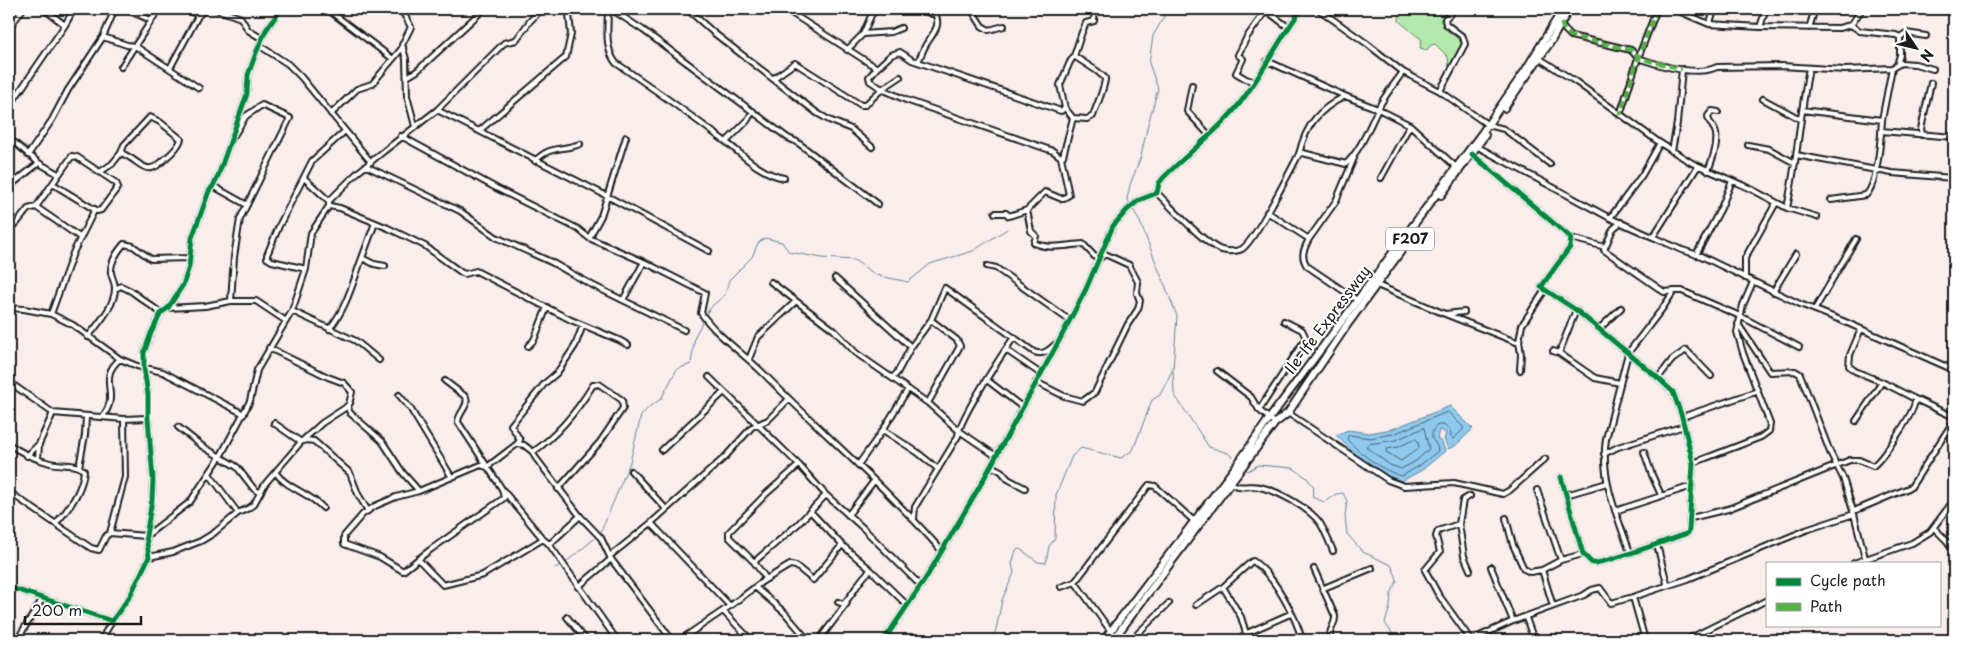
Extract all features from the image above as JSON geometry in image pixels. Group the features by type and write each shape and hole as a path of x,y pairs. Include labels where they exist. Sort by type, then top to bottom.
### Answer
{"main road":[{"name":"Ile-Ife Expressway","path":"1113,636 1194,521 1264,432 1456,167 1539,58 1563,9"},
{"name":"Ile-Ife Expressway","path":"1356,306 1377,285 1478,147 1489,125 1525,71 1561,23 1568,9"},
{"name":"Ile-Ife Expressway","path":"1272,421 1288,413 1344,323"},
{"name":"Ile-Ife Expressway","path":"1104,640 1113,636 1230,482 1240,464"}],"street":[{"path":"9,28 24,9"},
{"path":"44,9 65,25"},
{"path":"9,107 74,9"},
{"path":"28,155 103,37 115,9"},
{"path":"125,9 152,20"},
{"path":"121,67 159,9"},
{"path":"187,9 198,16"},
{"path":"170,68 198,16 205,9"},
{"path":"216,9 241,18 248,30 261,38"},
{"path":"101,640 130,596 148,557 146,536 152,500 153,479 148,418 149,400 144,368 144,353 161,314 168,308 183,285 189,267 192,238 247,94 248,75 260,46 261,38 281,9"},
{"path":"327,9 393,59"},
{"path":"401,9 411,28 402,42 407,77 407,96 415,126"},
{"path":"407,77 417,71 484,9"},
{"path":"110,533 146,536 184,508 210,474 244,414 250,401 257,370 292,311 306,269 311,234 329,204 366,166 436,110 504,43 516,40 542,9"},
{"path":"479,131 566,57 571,34 569,14 566,9"},
{"path":"569,14 578,9"},
{"path":"609,9 643,30 788,138 797,142 842,175 878,204"},
{"path":"609,9 608,49 610,56 616,63 726,142 764,172 772,176 784,178"},
{"path":"687,9 714,33 818,113 851,129 872,147"},
{"path":"784,9 877,68"},
{"path":"847,50 863,34 874,9"},
{"path":"918,62 938,25 936,11 927,13 923,9"},
{"path":"971,9 982,26 989,30 1004,26"},
{"path":"1073,118 1065,108 1060,85 1074,56 1086,23 1094,21 1094,9"},
{"path":"1156,193 1159,183 1164,177 1243,100 1288,27 1302,9"},
{"path":"1318,9 1403,72 1440,91 1489,125 1504,129 1550,164"},
{"path":"1440,91 1465,44 1462,37 1446,24 1445,19 1454,9"},
{"path":"1620,115 1638,58 1657,9"},
{"path":"1674,9 1709,24 1809,28 1839,28 1851,25 1862,9"},
{"path":"1709,24 1716,9"},
{"path":"1760,27 1766,9"},
{"path":"1809,28 1815,9"},
{"path":"1255,82 1246,80 1236,73 1243,59 1238,55 1247,37 1265,12 1271,14 1288,27"},
{"path":"1561,23 1571,36 1631,50 1638,58 1682,69 1710,70 1717,67 1758,66 1845,70 1892,68 1901,63 1915,64 1933,69"},
{"path":"1851,25 1860,31 1900,37 1906,33 1926,36"},
{"path":"863,34 891,32 901,28"},
{"path":"103,37 127,46 135,46 199,88"},
{"path":"1897,65 1900,55 1900,37"},
{"path":"260,46 288,64 301,77 371,162"},
{"path":"332,114 357,90 372,84 403,47"},
{"path":"1061,157 1053,152 906,100 882,89 870,81 869,77 877,68 900,52 918,62 1061,111 1065,108"},
{"path":"1073,118 1093,116 1105,86 1105,78 1074,56"},
{"path":"1539,58 1576,82 1660,143 1698,166 1787,208 1817,218"},
{"path":"1267,61 1378,109 1410,125 1456,167"},
{"path":"774,78 795,63 865,106 882,89 900,77"},
{"path":"1787,208 1809,68"},
{"path":"1831,200 1866,195 1870,191 1876,170 1882,120 1892,68"},
{"path":"1672,151 1677,123 1682,69"},
{"path":"1356,306 1307,266 1302,254 1309,239 1336,201 1355,155 1376,117 1378,109 1403,72"},
{"path":"1922,135 1921,129 1931,83"},
{"path":"1192,85 1187,111 1209,135"},
{"path":"1156,193 1219,249 1226,251 1242,249 1267,212 1319,113 1327,105 1345,96"},
{"path":"1763,99 1800,119"},
{"path":"227,146 246,116 262,105 290,118 240,219 234,257 231,301"},
{"path":"436,110 607,196 709,251"},
{"path":"1802,110 1882,120"},
{"path":"726,142 747,121 753,111"},
{"path":"1708,171 1715,148 1716,133 1707,118 1712,111 1718,112"},
{"path":"100,172 112,164 121,153 124,145 150,117 160,122 181,139 180,143 157,168 152,169 121,153"},
{"path":"995,213 1006,213 1009,216 1027,210 1045,192 1062,199 1069,195 1061,157 1063,156 1073,118"},
{"path":"1381,178 1410,125"},
{"path":"306,269 272,261 267,258 267,255 307,170 316,156 345,131"},
{"path":"1881,131 1954,137"},
{"path":"402,136 496,188 578,229 589,238 644,262 704,293 701,314 710,326 749,359 788,400 914,519 941,550"},
{"path":"589,238 601,216 626,137"},
{"path":"9,138 28,155 58,174"},
{"path":"1610,218 1642,175 1660,143"},
{"path":"535,160 549,150 563,149 580,144"},
{"path":"1748,145 1769,149 1795,163"},
{"path":"1478,147 1610,218 1952,369 1952,364"},
{"path":"1299,154 1303,153 1346,164 1355,155"},
{"path":"1472,154 1571,238 1605,247"},
{"path":"9,228 16,224 28,209 36,207 70,157 74,155 116,183 118,188 101,210 95,210 52,184"},
{"path":"1796,155 1876,170 1953,178"},
{"path":"9,187 39,163"},
{"path":"366,166 460,211 496,237 551,262 592,285 684,330"},
{"path":"1653,237 1698,166"},
{"path":"9,176 15,182"},
{"path":"304,178 329,204 425,246 462,274 476,271 583,325 628,345"},
{"path":"1696,255 1721,208 1732,181"},
{"path":"213,186 247,205"},
{"path":"884,640 921,586 996,456 1086,289 1113,226 1135,203 1156,193"},
{"path":"1745,278 1745,258 1776,203"},
{"path":"36,207 81,238"},
{"path":"51,314 81,238 95,210"},
{"path":"1027,210 1031,231 1036,236 1034,243 1041,246 1058,247 1083,244 1098,260"},
{"path":"1267,212 1309,239"},
{"path":"1621,222 1613,229 1604,250 1607,253 1664,292 1682,291 1740,316 1800,347"},
{"path":"329,329 334,324 349,294 375,223"},
{"path":"1561,477 1583,554 1589,561 1596,564 1688,533 1691,518 1693,463 1682,417 1672,392 1628,352 1576,310 1541,286 1570,247 1571,238"},
{"path":"1815,309 1856,239"},
{"path":"88,337 109,309 115,289 111,272 112,266 124,244 133,246 151,259 189,258"},
{"path":"1036,382 1064,396 1083,401 1088,398 1095,392 1128,324 1138,309 1140,302 1138,282 1128,265 1105,254 1098,260"},
{"path":"1774,292 1796,254"},
{"path":"362,258 374,264 385,266"},
{"path":"623,300 644,262"},
{"path":"987,266 996,268 1069,320"},
{"path":"835,278 911,347"},
{"path":"771,282 834,330 856,353 928,403 958,430 996,456"},
{"path":"1693,463 1767,434 1769,431 1770,424 1738,338 1740,316 1753,282"},
{"path":"1377,285 1508,340 1519,341"},
{"path":"115,289 121,286 131,291 161,314"},
{"path":"892,378 897,374 911,347 931,320 945,288 1038,353 1050,350 1060,339"},
{"path":"1520,370 1521,355 1519,341 1522,325 1545,290"},
{"path":"1630,552 1615,510 1608,483 1604,454 1628,352 1674,291"},
{"path":"168,308 205,306 231,301 256,301 286,321"},
{"path":"749,359 758,338 795,302"},
{"path":"528,346 534,340 547,307"},
{"path":"9,308 51,314 73,325 120,359 144,368 163,372 244,414"},
{"path":"1599,329 1622,308"},
{"path":"1559,353 1576,310"},
{"path":"292,311 356,341 379,360"},
{"path":"1445,314 1464,312"},
{"path":"928,403 960,346 957,340 931,320"},
{"path":"1260,410 1306,338 1302,330 1284,321"},
{"path":"1738,324 1770,372 1795,371 1800,374 1843,478 1854,512 1864,558"},
{"path":"583,325 575,346 555,375 546,382 510,425 524,445 533,452 558,489 580,516 596,531 610,557 672,640"},
{"path":"1861,329 1851,350 1848,363 1855,371 1954,417"},
{"path":"914,519 915,508 958,436 958,430 1014,337"},
{"path":"269,348 344,383 352,392 348,408 350,413"},
{"path":"1658,378 1672,360 1686,350 1711,376"},
{"path":"1005,351 1041,374"},
{"path":"1553,351 1559,353 1595,378 1620,383"},
{"path":"103,416 111,400 108,373 112,366 120,359"},
{"path":"1217,371 1251,397 1260,410 1272,421"},
{"path":"709,377 759,425 826,495 863,528 921,586"},
{"path":"987,380 1022,407"},
{"path":"445,381 466,397 466,405 458,422 487,467 502,489 549,544 562,565 617,640"},
{"path":"9,382 53,413 124,419 148,418"},
{"path":"1856,421 1882,382"},
{"path":"533,452 564,425 593,385 599,384 622,400 623,408 612,426 558,489"},
{"path":"858,465 883,430 908,389"},
{"path":"1682,417 1758,391"},
{"path":"662,450 723,392"},
{"path":"398,395 410,408 451,476"},
{"path":"1691,518 1728,509 1797,480 1854,459 1873,466 1907,419 1916,403 1915,399"},
{"path":"578,587 708,472 752,427 768,420 788,400"},
{"path":"148,557 173,552 201,541 238,513 243,512 254,504 265,484 301,442 322,423 350,403"},
{"path":"342,410 350,413 382,441 403,473 419,491"},
{"path":"28,456 39,444 53,413"},
{"path":"1288,413 1388,480 1404,486 1454,483 1503,494 1545,459"},
{"path":"79,467 85,435 86,417"},
{"path":"9,492 96,550 99,550 106,536 110,533 125,477 124,419"},
{"path":"274,423 301,442"},
{"path":"1459,524 1438,531 1436,536 1440,552 1425,567 1425,572 1438,594 1471,640 1513,621 1526,618 1600,588 1611,603 1688,579 1911,487 1951,425"},
{"path":"1604,454 1618,447 1684,426"},
{"path":"178,427 220,457 238,467 254,489 260,493"},
{"path":"883,430 917,452 938,469"},
{"path":"301,442 306,440 314,441 350,473 358,494 368,510"},
{"path":"502,489 504,498 403,571 380,557 344,544 344,536 368,510 396,497 419,491 451,476 481,466 487,467 520,440"},
{"path":"9,444 28,456 54,464 79,467 84,471 78,492 56,524"},
{"path":"38,459 39,444"},
{"path":"517,444 524,445"},
{"path":"1644,452 1661,495"},
{"path":"763,581 765,576 729,537 729,532 798,465"},
{"path":"990,466 1025,488"},
{"path":"631,471 666,509"},
{"path":"276,473 280,480 307,494 323,508"},
{"path":"210,474 238,513"},
{"path":"848,515 874,481"},
{"path":"1230,482 1238,487 1256,486 1266,488 1297,504 1318,521 1333,551"},
{"path":"1566,495 1608,483"},
{"path":"1061,586 1075,582 1149,485 1155,486 1194,521"},
{"path":"1615,510 1692,486"},
{"path":"1537,490 1561,560"},
{"path":"754,562 826,495"},
{"path":"1470,496 1463,500 1459,524 1464,556 1470,570"},
{"path":"1856,562 1912,543 1934,528 1954,500"},
{"path":"810,511 842,545 907,605"},
{"path":"549,544 580,516"},
{"path":"1506,518 1513,545 1524,569 1530,572 1542,570 1561,560 1583,554"},
{"path":"651,523 730,606"},
{"path":"1934,528 1954,551"},
{"path":"418,559 443,585 483,575 543,539"},
{"path":"680,640 763,581 790,565 796,566 814,580 842,545"},
{"path":"1657,545 1667,583 1666,586"},
{"path":"1196,605 1223,587 1254,561 1271,580 1302,640"},
{"path":"1491,567 1513,621"},
{"path":"1324,588 1372,568"},
{"path":"1314,569 1335,616 1335,620 1328,633 1330,640"},
{"path":"819,640 870,570"},
{"path":"1542,570 1553,606"},
{"path":"1075,582 1113,636"},
{"path":"9,587 112,621"},
{"path":"1223,587 1241,617 1248,640"},
{"path":"755,588 784,612 808,640"},
{"path":"838,602 843,604 851,597"},
{"path":"1634,597 1645,640"},
{"path":"17,640 43,598"},
{"path":"1686,640 1766,600"},
{"path":"1131,640 1168,603"},
{"path":"722,611 751,640"},
{"path":"1247,632 1290,614"},
{"path":"567,617 586,640"},
{"path":"1526,618 1534,640"},
{"path":"193,640 283,640"},
{"path":"314,640 343,640"}],"green space":[{"path":"1400,9 1450,9 1440,20 1446,30 1459,39 1462,45 1455,60 1449,66 1448,57 1435,44 1431,45 1427,50 1420,48 1422,40 1399,21"}],"water":[{"path":"1450,406 1473,429 1455,446 1448,449 1444,439 1446,433 1439,430 1437,439 1442,442 1445,451 1422,470 1402,481 1383,474 1374,468 1336,435 1348,430 1369,433 1392,429"}],"waterway":[{"path":"1131,205 1127,199 1130,185 1141,156 1158,89 1149,63 1153,36 1166,13 1166,9"},
{"path":"1133,209 1140,222 1177,316 1173,370 1174,394 1209,447 1228,453 1236,461"},
{"path":"705,315 725,295 729,280 752,257 758,243 765,238 782,242 789,252 822,258 854,260 876,275 908,282 930,264 973,251 1007,229"},
{"path":"565,563 600,534 630,462 641,416 649,407 661,399 677,369 691,364 695,336 704,319"},
{"path":"991,640 996,630 1002,600 1014,573 1012,564 1016,550 1020,549 1038,562 1046,563 1049,546 1055,539 1056,495 1072,456 1081,448 1121,458 1133,450 1152,400 1160,395 1172,371"},
{"path":"1244,468 1248,471 1258,465 1293,468 1307,478 1314,487 1312,497 1324,502 1336,494 1343,493 1347,501 1345,516 1347,534 1363,552 1391,565 1396,576 1397,581 1391,594 1390,607 1385,623 1397,640"},
{"path":"555,568 561,565"}],"marked path":[{"path":"1657,9 1638,58 1682,69"},
{"path":"1561,23 1571,36 1631,50 1638,58 1620,115"}],"cycle path":[{"path":"9,587 112,621 130,596 149,557 146,536 152,500 153,479 144,353 161,313 168,308 183,285 189,267 192,238 209,191 218,176 247,94 248,75 266,30 281,9"},
{"path":"884,640 926,578 981,484 1086,289 1113,226 1139,200 1157,193 1159,183 1164,177 1216,130 1235,110 1302,9"},
{"path":"1472,154 1571,238 1570,247 1541,287 1576,310 1673,392 1682,417 1693,463 1688,533 1623,556 1592,563 1583,554 1561,477"}]}
